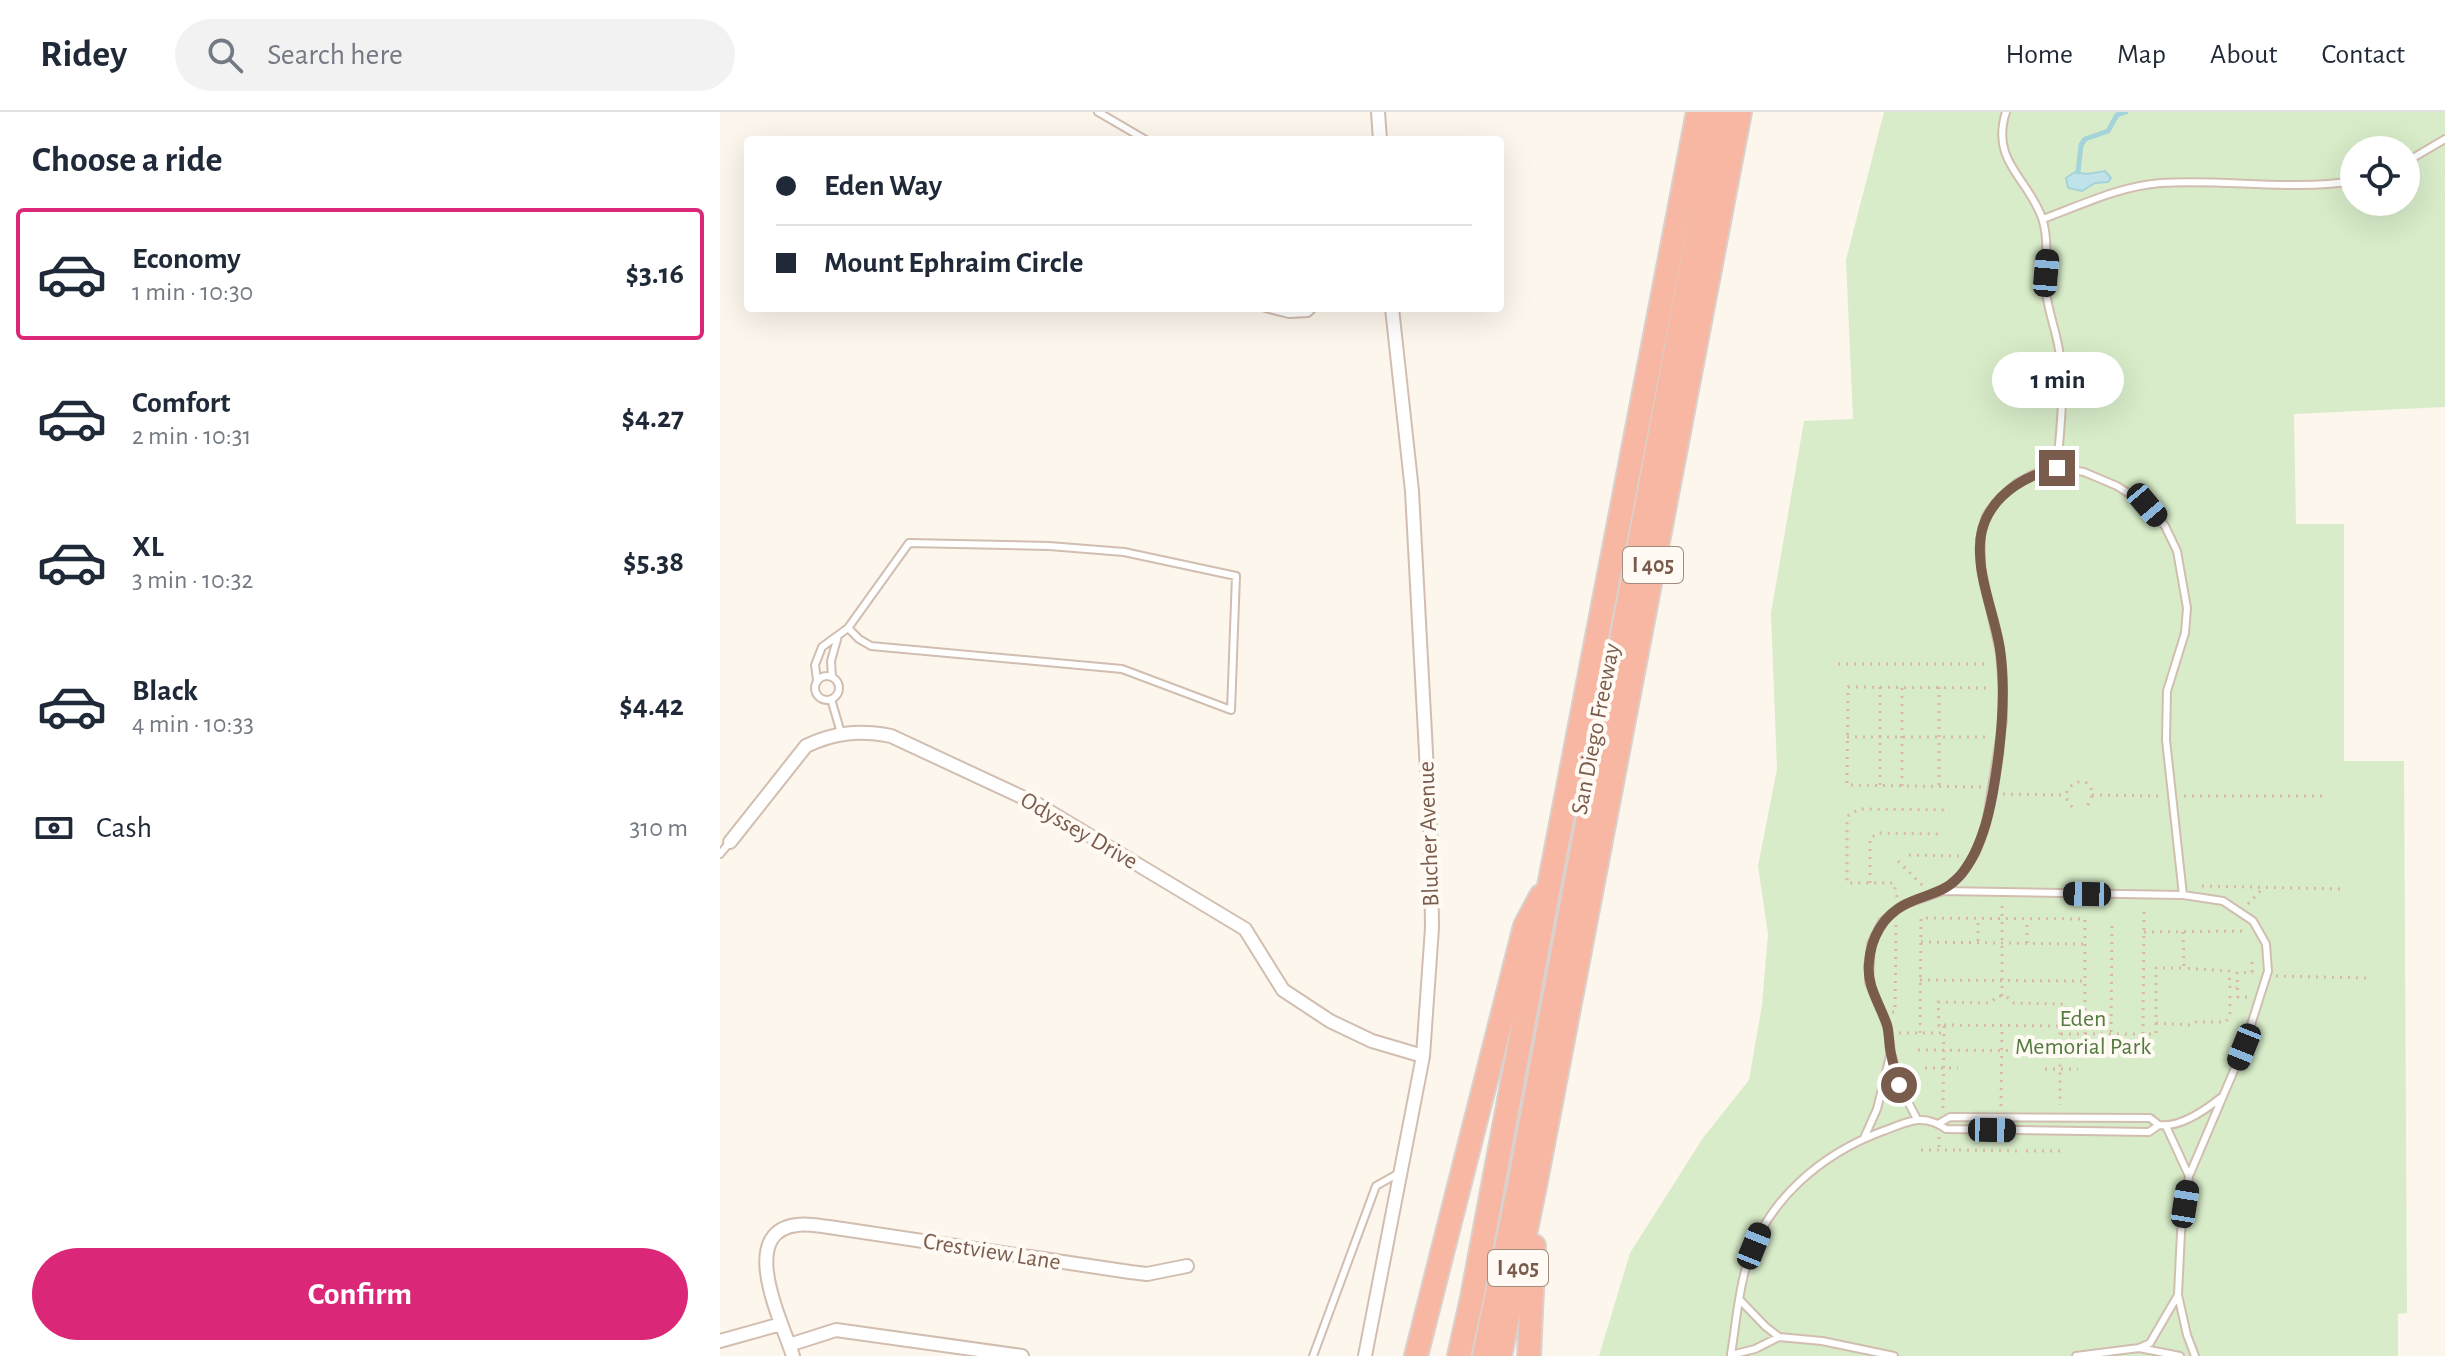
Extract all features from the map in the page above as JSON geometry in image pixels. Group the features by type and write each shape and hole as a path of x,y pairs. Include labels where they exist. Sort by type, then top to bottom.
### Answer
{"highway":[{"name":"San Diego Freeway","path":"1459,1356 1690,152 1695,112"},
{"path":"1484,1356 1519,1186 1720,112"},
{"name":"San Diego Freeway","path":"1500,1356 1740,112"},
{"path":"1416,1356 1525,926 1550,881"},
{"path":"1529,1356 1536,1181"}],"street":[{"path":"1378,112 1380,136"},
{"name":"Blucher Avenue","path":"1365,1356 1423,1056 1432,928 1431,846 1412,491 1392,312"},
{"name":"Odyssey Drive","path":"730,842 806,746 841,733 868,731 891,736 1037,804 1245,929 1283,990 1330,1021 1372,1041 1423,1056"},
{"name":"Crestview Lane","path":"781,1324 765,1275 767,1251 773,1238 785,1228 797,1225 829,1227 1147,1274 1187,1266"},
{"path":"720,1341 781,1324 791,1351 836,1330 1022,1356"}],"lane":[{"path":"1098,112 1139,136"},
{"path":"2006,112 2002,137 2005,154 2043,219 2047,301 2062,379 2057,468"},
{"path":"2420,154 2445,139"},
{"path":"2043,219 2119,190 2162,183 2300,186 2340,183"},
{"path":"1281,312 1309,312"},
{"path":"1943,891 1962,874 1986,824 2001,737 2001,664 1996,628 1981,568 1981,534 1986,516 1999,499 2027,478 2057,468 2084,472 2117,486 2147,505 2165,526 2177,551 2187,608 2185,633 2167,691 2166,740 2183,895"},
{"path":"838,636 831,661 832,677 839,686 837,694 831,699 823,699 817,695 815,688 816,658 822,647 848,628 909,543 1049,546 1124,552 1236,576 1231,710 1122,669 871,646 848,628"},
{"path":"817,680 823,676 832,677"},
{"path":"831,699 841,733"},
{"path":"720,854 730,842"},
{"path":"1917,1119 1899,1085 1888,1033 1869,982 1871,944 1882,922 1903,905 1943,891 2183,895 2223,901 2253,921 2266,944 2268,971 2226,1094 2189,1176 2181,1232 2178,1295 2195,1356"},
{"path":"1864,1138 1877,1109 1891,1052"},
{"path":"1941,1122 1946,1129 2149,1132 2203,1112 2226,1094"},
{"path":"1894,1356 1822,1341 1779,1337 1755,1349 1730,1355 1746,1265 1762,1227 1788,1191 1825,1160 1864,1138 1917,1119 1941,1122 1950,1117 2150,1118 2162,1126 2189,1176"},
{"path":"1313,1356 1376,1186 1399,1173"},
{"path":"2076,1356 2139,1348 2150,1343 2178,1295"},
{"path":"1740,1300 1779,1337"},
{"path":"2139,1348 2180,1356"}],"path":[{"path":"1838,664 2001,664"},
{"path":"2003,688 1848,687 1847,785 2066,795"},
{"path":"1880,687 1880,786"},
{"path":"1902,687 1902,786"},
{"path":"1939,687 1939,787"},
{"path":"1847,737 2001,737"},
{"path":"2072,807 2066,795 2070,785 2081,781 2090,786 2092,795 2085,808"},
{"path":"2092,795 2322,796"},
{"path":"1903,905 1895,894 1894,883 1847,883 1849,815 1859,809 1950,810"},
{"path":"1870,883 1870,838 1879,833 1943,834"},
{"path":"1909,855 1973,856"},
{"path":"1898,861 1932,895"},
{"path":"2182,886 2344,889"},
{"path":"2240,912 2264,887"},
{"path":"2002,892 2002,996"},
{"path":"2143,1034 2144,895"},
{"path":"1881,1013 1895,1012 1896,911"},
{"path":"1920,1033 1921,918 2002,918 2085,919 2085,1034"},
{"path":"2111,1034 2112,920"},
{"path":"1978,923 1978,943"},
{"path":"2027,923 2027,943"},
{"path":"2144,932 2258,930"},
{"path":"2183,932 2184,968"},
{"path":"1921,942 2085,944"},
{"path":"2252,957 2252,972 2237,973 2238,997 2260,997"},
{"path":"2060,1034 2156,1034 2156,1023 2156,968 2229,971 2230,1013 2226,1022 2196,1022 2192,1025 2156,1023"},
{"path":"2266,976 2368,978"},
{"path":"1920,980 2085,981"},
{"path":"2230,988 2237,988"},
{"path":"2002,996 2014,1003 2066,1004 2065,1027 1939,1026 1938,1002 1990,1003 2002,996"},
{"path":"1941,1122 1944,1025"},
{"path":"2001,1117 2002,1026"},
{"path":"2060,1026 2060,1117"},
{"path":"1888,1033 1944,1033"},
{"path":"1918,1050 2085,1051"},
{"path":"1925,1068 1958,1068"},
{"path":"2045,1069 2078,1069"},
{"path":"1921,1150 2060,1151"}],"green space":[{"name":"Eden Memorial Park","path":"1884,112 2445,112 2445,407 2294,414 2296,524 2344,524 2344,761 2404,761 2407,1313 2398,1314 2398,1356 1599,1356 1630,1253 1703,1138 1749,1080 1762,1005 1768,934 1758,866 1777,769 1771,613 1804,421 1853,419 1846,260"}],"water":[{"path":"2105,171 2111,178 2108,182 2095,183 2082,191 2068,188 2066,178 2075,172"}],"waterway":[{"path":"2078,172 2081,145 2085,139 2108,131 2117,115 2126,112"}],"route":[{"path":"1899,1085 1888,1028 1869,982 1871,944 1882,922 1904,904 1943,891 1962,874 1976,852 1986,824 2003,720 2000,653 1981,568 1981,534 1986,516 2017,483 2036,473 2057,468"}]}
